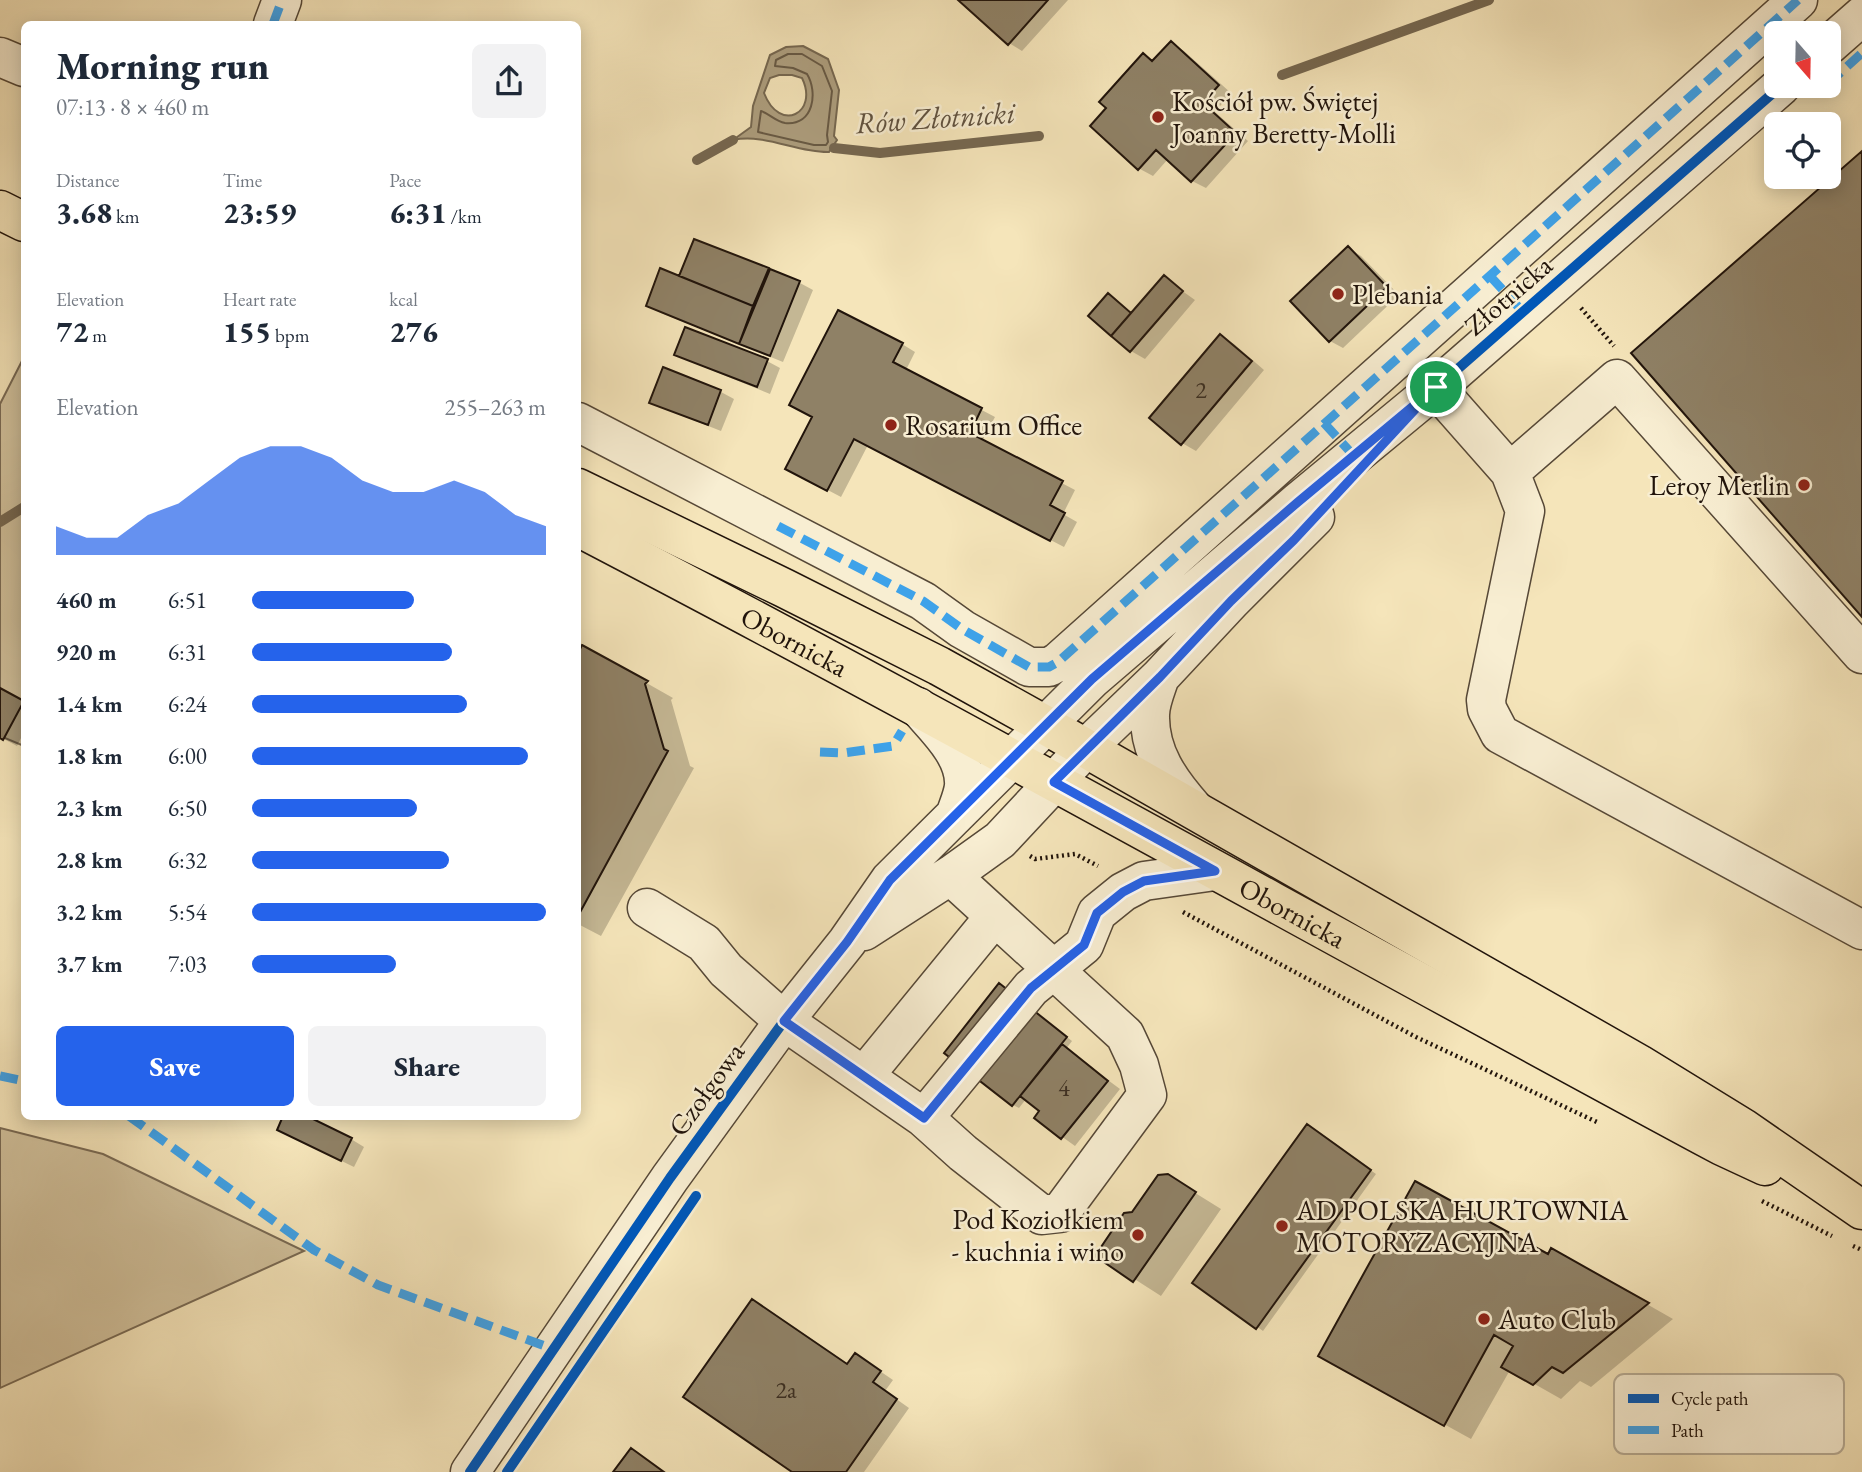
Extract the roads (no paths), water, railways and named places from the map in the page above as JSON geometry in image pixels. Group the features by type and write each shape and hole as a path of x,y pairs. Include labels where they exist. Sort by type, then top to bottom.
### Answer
{"main road":[{"path":"0,210 21,220"},
{"name":"Obornicka","path":"581,489 939,666 1195,809 1639,1064 1743,1128 1862,1210"},
{"name":"Obornicka","path":"581,529 916,705 1215,871 1722,1146 1862,1210"}],"street":[{"path":"274,21 282,0"},
{"path":"582,433 778,526 923,601 962,629 1029,667 1049,667 1058,662 1798,0"},
{"path":"1841,34 1862,16"},
{"path":"0,57 21,66"},
{"name":"Złotnicka","path":"1013,760 1092,679 1436,387 1768,98"},
{"path":"1490,276 1523,312"},
{"path":"1510,472 1617,379 1862,653"},
{"path":"1436,387 1510,472 1525,511 1486,700 1487,709 1500,734 1862,930"},
{"name":"Czołgowa","path":"847,942 1000,840 1085,749 1160,677 1231,601 1294,540 1436,387"},
{"path":"1324,423 1354,456"},
{"path":"1160,677 1150,714 1152,737 1159,764 1195,809"},
{"path":"916,705 947,741 962,772 964,786 956,813"},
{"name":"Czołgowa","path":"470,1472 670,1178 784,1021 847,942 890,880 1013,760"},
{"path":"924,1118 1031,988 1084,945 1097,913 1123,892 1144,881 1215,871"},
{"path":"647,908 704,943 726,970 784,1021 924,1118 963,1153 1042,1215 1060,1213 1147,1096 1139,1065 1125,1035 961,885 954,873"},
{"path":"864,1076 995,916"}],"water":[{"path":"803,46 828,59 839,90 834,136 837,140 829,152 805,150 757,139 733,140 751,127 753,106 770,55 786,47","holes":["792,75 802,78 806,90 805,101 802,109 788,116 771,106 764,93 770,78"]}],"waterway":[{"name":"Rów Złotnicki","path":"1282,75 1489,0"},
{"name":"Rów Złotnicki","path":"834,148 880,153 1039,136"},
{"name":"Rów Złotnicki","path":"697,160 733,140"},
{"name":"Rów Złotnicki","path":"0,522 21,509"}],"place":[{"name":"Kościół pw. Świętej Joanny Beretty-Molli","path":"1158,117"},
{"name":"Plebania","path":"1338,294"},
{"name":"Rosarium Office","path":"891,425"},
{"name":"Leroy Merlin","path":"1804,485"},
{"name":"AD POLSKA HURTOWNIA MOTORYZACYJNA","path":"1282,1226"},
{"name":"Pod Koziołkiem - kuchnia i wino","path":"1138,1235"},
{"name":"Auto Club","path":"1484,1319"}]}
